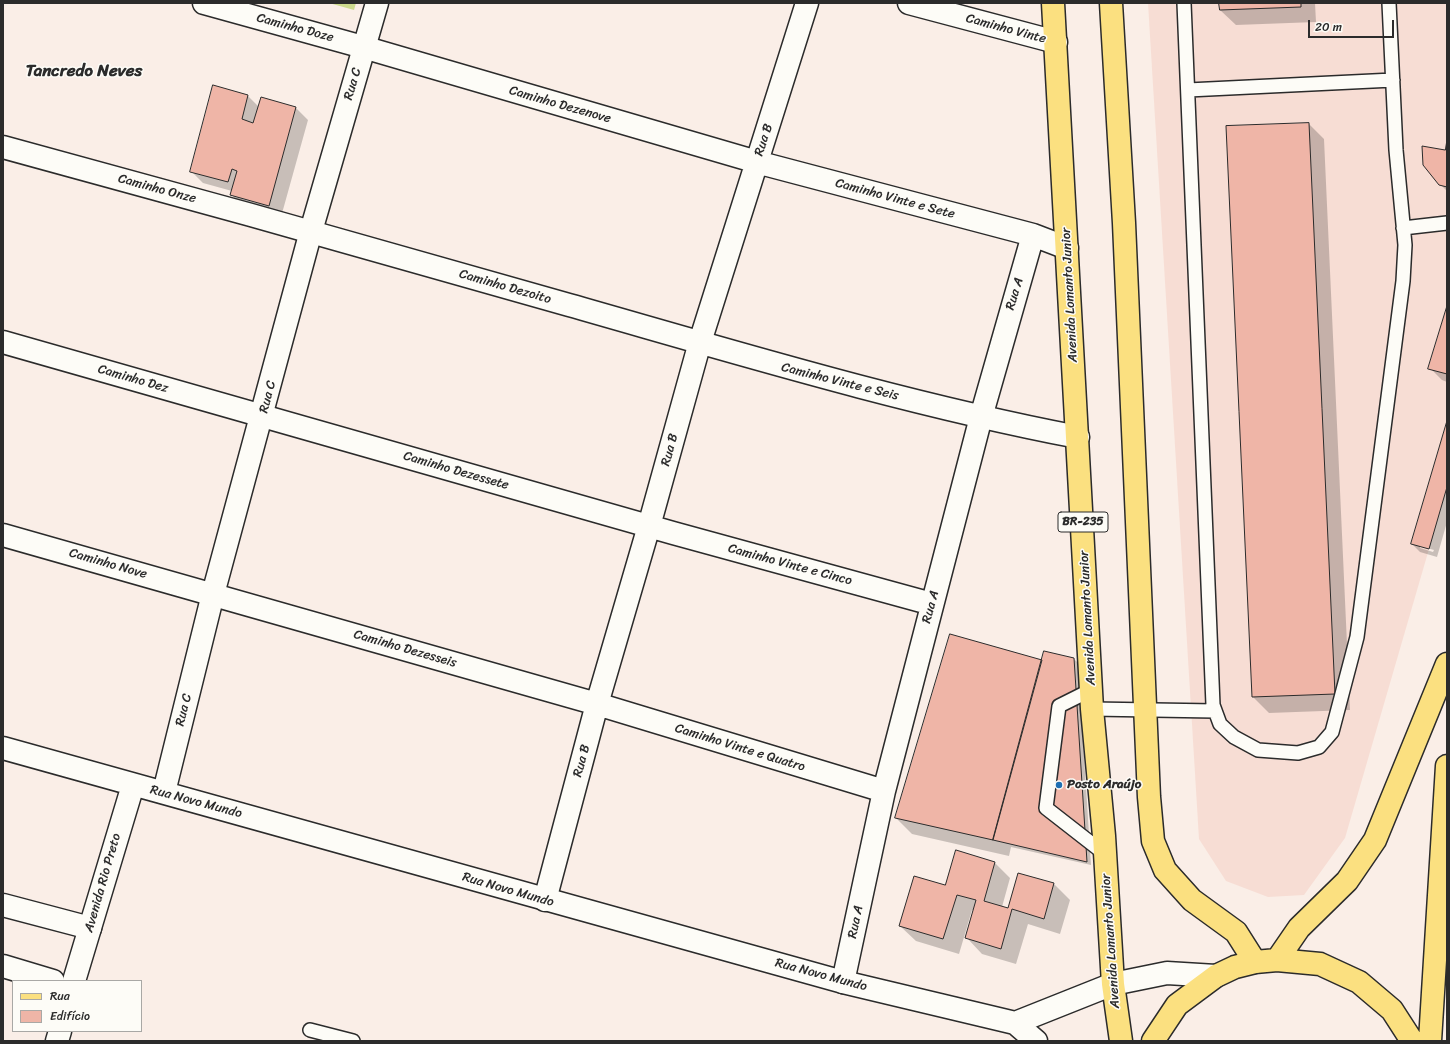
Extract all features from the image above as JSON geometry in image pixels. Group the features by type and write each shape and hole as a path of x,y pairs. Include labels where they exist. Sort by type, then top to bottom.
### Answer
{"main road":[{"name":"Avenida Lomanto Junior","path":"1053,3 1092,700 1105,854 1112,984 1121,1041"},
{"path":"1111,3 1125,239 1149,797 1153,841 1165,870 1192,900 1211,912 1236,932 1255,962"},
{"path":"1277,960 1299,928 1347,881 1375,840 1447,664"},
{"path":"1430,1041 1447,766"},
{"path":"1153,1041 1177,1004 1216,976 1235,967 1255,962 1277,960 1320,964 1359,982 1392,1010 1412,1041"}],"street":[{"name":"Caminho Doze","path":"204,3 363,47"},
{"name":"Rua C","path":"164,792 213,594 263,415 311,231 363,47 377,3"},
{"name":"Rua B","path":"545,900 597,704 649,526 700,342 807,3"},
{"name":"Caminho Vinte","path":"909,3 1056,42"},
{"name":"Caminho Dezenove","path":"363,47 757,162"},
{"name":"Caminho Onze","path":"3,147 311,231"},
{"name":"Caminho Vinte e Sete","path":"757,162 1033,235 1066,248"},
{"name":"Caminho Dezoito","path":"311,231 700,342"},
{"name":"Rua A","path":"843,982 884,791 981,417 1033,235"},
{"name":"Caminho Dez","path":"3,342 263,415"},
{"name":"Caminho Vinte e Seis","path":"700,342 789,369 981,417 1078,437"},
{"name":"Caminho Dezessete","path":"263,415 649,526"},
{"name":"Caminho Vinte e Cinco","path":"649,526 932,604"},
{"name":"Caminho Nove","path":"3,534 213,594"},
{"name":"Caminho Dezesseis","path":"213,594 597,704"},
{"name":"Caminho Vinte e Quatro","path":"597,704 884,791"},
{"name":"Rua Novo Mundo","path":"3,748 843,982 1015,1023"},
{"name":"Avenida Rio Preto","path":"74,980 132,784"},
{"path":"3,905 90,928"},
{"path":"3,966 50,980"},
{"path":"1036,1041 1015,1023 1112,984 1166,973 1216,976"}],"lane":[{"path":"1184,3 1215,711 1220,724 1234,737 1258,750 1298,753 1319,747 1332,732 1357,637 1403,281 1405,245 1396,150 1389,3"},
{"path":"1188,90 1393,80"},
{"path":"1404,228 1447,223"},
{"path":"1105,854 1046,808 1060,706 1092,700 1146,709 1215,711"},
{"path":"310,1030 353,1041"}],"shaded area":[{"path":"1148,3 1447,3 1447,487 1345,838 1304,895 1268,897 1226,881 1199,839"}],"green space":[{"path":"329,3 356,3 354,10"}],"building":[{"path":"1219,3 1301,3 1301,7 1220,10"},
{"path":"213,85 248,95 242,119 253,123 261,97 296,107 269,206 230,195 237,171 232,169 228,182 190,172"},
{"path":"1309,123 1335,694 1252,697 1226,126"},
{"path":"1447,140 1447,187 1439,185 1423,165 1422,146 1445,150"},
{"path":"1447,306 1447,374 1428,369"},
{"path":"1447,421 1447,487 1429,549 1411,544"},
{"path":"950,634 1042,660 993,840 895,818"},
{"path":"1044,651 1074,658 1087,862 993,840"},
{"path":"956,850 995,862 984,901 1008,908 1018,873 1054,883 1044,919 1012,909 1001,949 965,938 976,900 957,895 943,939 899,926 914,876 945,885"}],"place":[{"name":"Posto Araújo","path":"1059,785"}],"district":[{"name":"Tancredo Neves","path":"84,72"}]}
